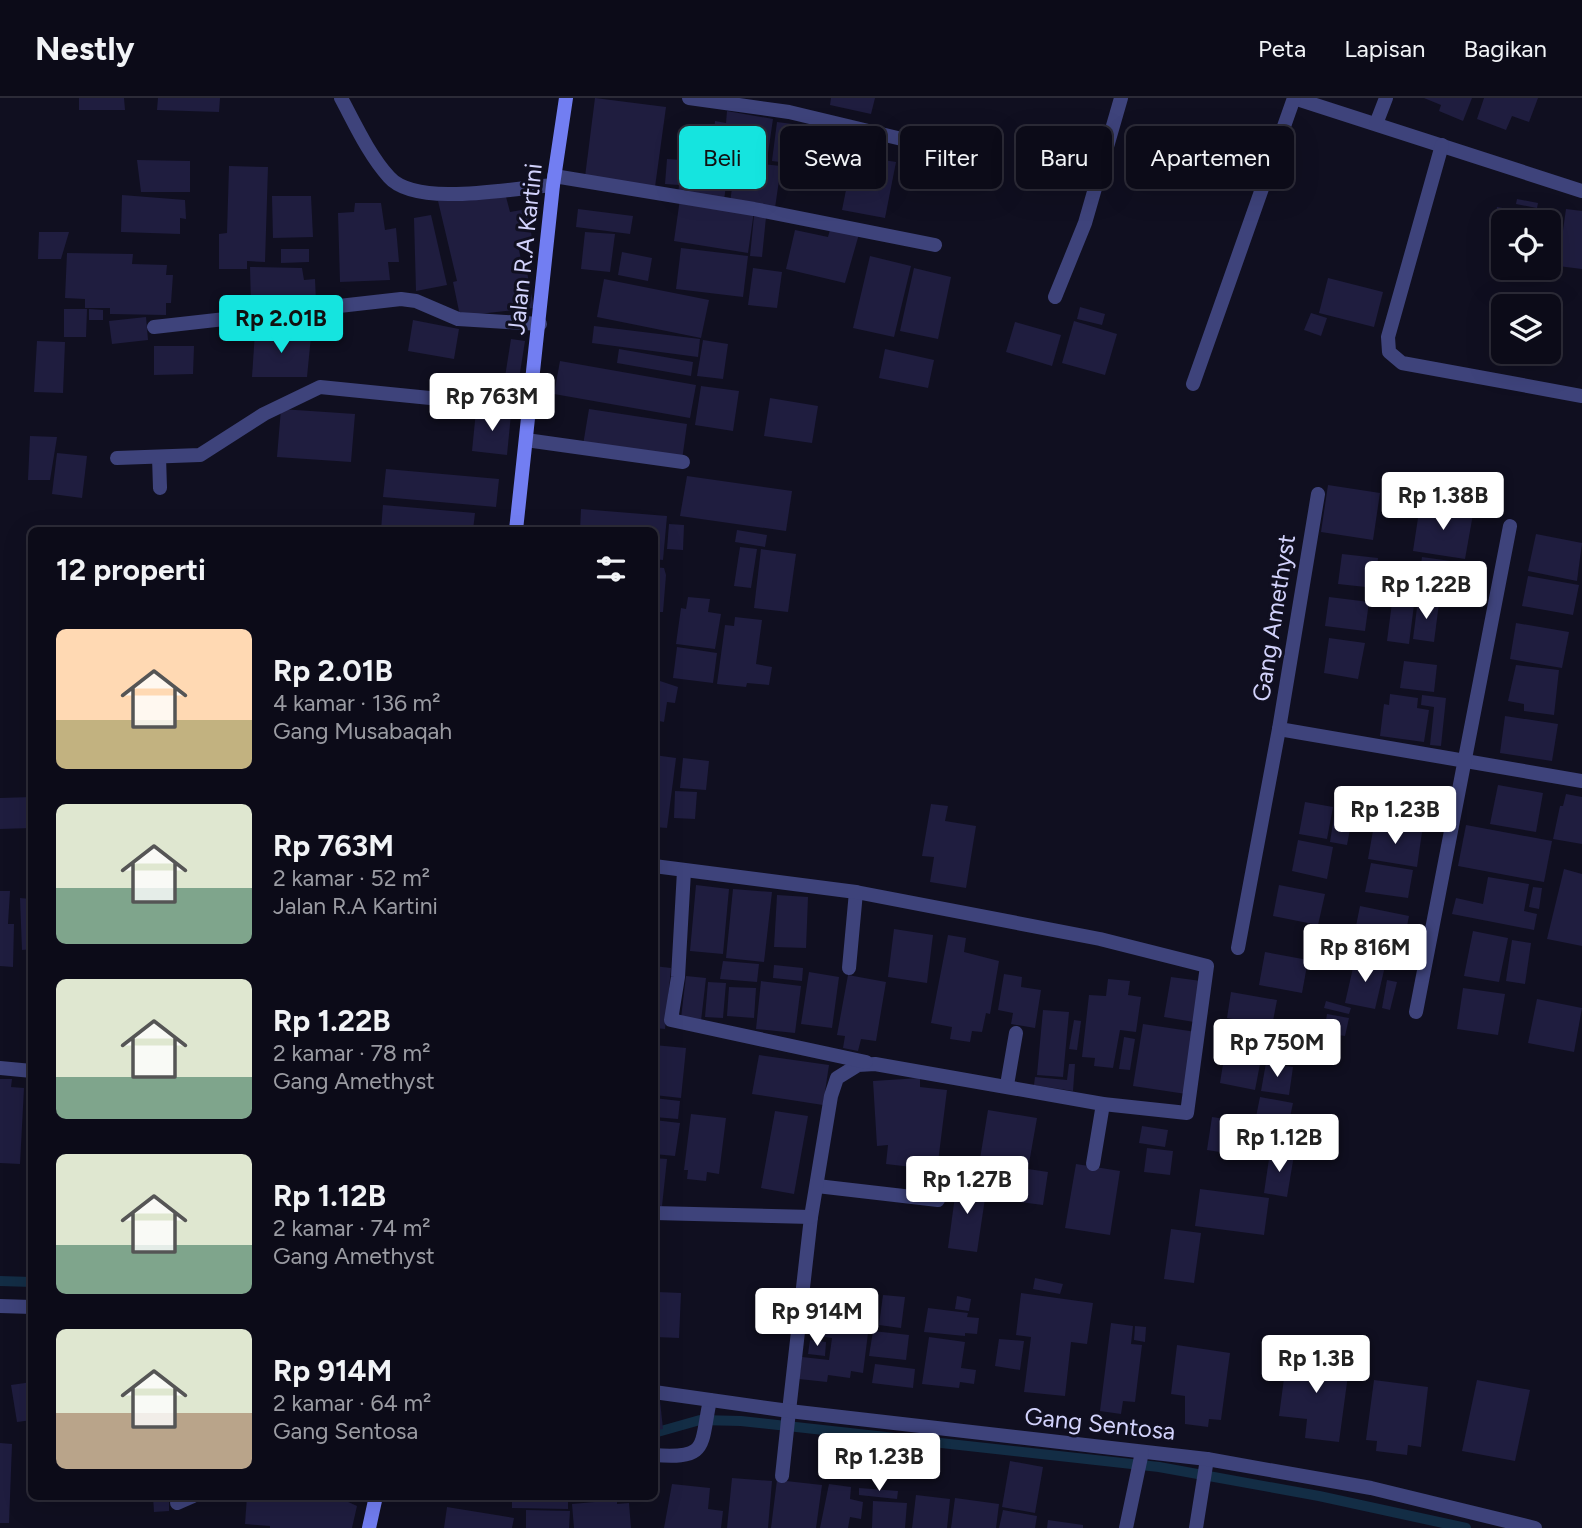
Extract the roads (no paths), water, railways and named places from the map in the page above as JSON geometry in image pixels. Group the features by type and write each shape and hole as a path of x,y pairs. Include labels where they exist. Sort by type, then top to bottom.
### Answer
{"street":[{"path":"341,98 390,178 404,189 432,194 554,181 754,209 935,245"},
{"name":"Jalan R.A Kartini","path":"516,527 554,181 566,98"},
{"path":"689,98 789,112 900,139"},
{"path":"1055,296 1085,223 1121,98"},
{"path":"1193,384 1294,98 1582,191"},
{"path":"1376,124 1386,98"},
{"path":"1442,145 1388,337 1388,352 1402,363 1582,396"},
{"path":"153,327 401,299 416,301 458,319 540,324"},
{"path":"117,458 200,455 264,414 320,387 530,408"},
{"path":"526,440 683,462"},
{"path":"159,457 160,488"},
{"name":"Gang Amethyst","path":"1318,494 1279,729 1582,781"},
{"path":"1416,1012 1510,526"},
{"path":"1238,948 1279,729"},
{"path":"658,867 856,892 1100,939 1206,966 1187,1113 1103,1104 1007,1085 874,1064 671,1020 678,978 684,871"},
{"path":"849,968 856,892"},
{"path":"1007,1085 1016,1033"},
{"path":"782,1475 811,1217 831,1096 837,1077 858,1065 874,1064"},
{"path":"0,1068 28,1071"},
{"path":"1093,1164 1103,1104"},
{"path":"817,1186 938,1200"},
{"path":"658,1213 811,1217"},
{"path":"0,1306 28,1307"},
{"name":"Gang Sentosa","path":"658,1393 1140,1462 1207,1459 1371,1488 1535,1528"},
{"path":"658,1455 682,1457 693,1455 699,1449 710,1400"},
{"path":"1196,1528 1207,1459"},
{"path":"1126,1528 1140,1462"},
{"path":"177,1503 184,1500"},
{"path":"369,1528 372,1500"}],"waterway":[{"path":"0,1281 28,1282"},
{"path":"658,1432 700,1420 741,1421 1159,1467 1319,1496 1466,1528"}]}
